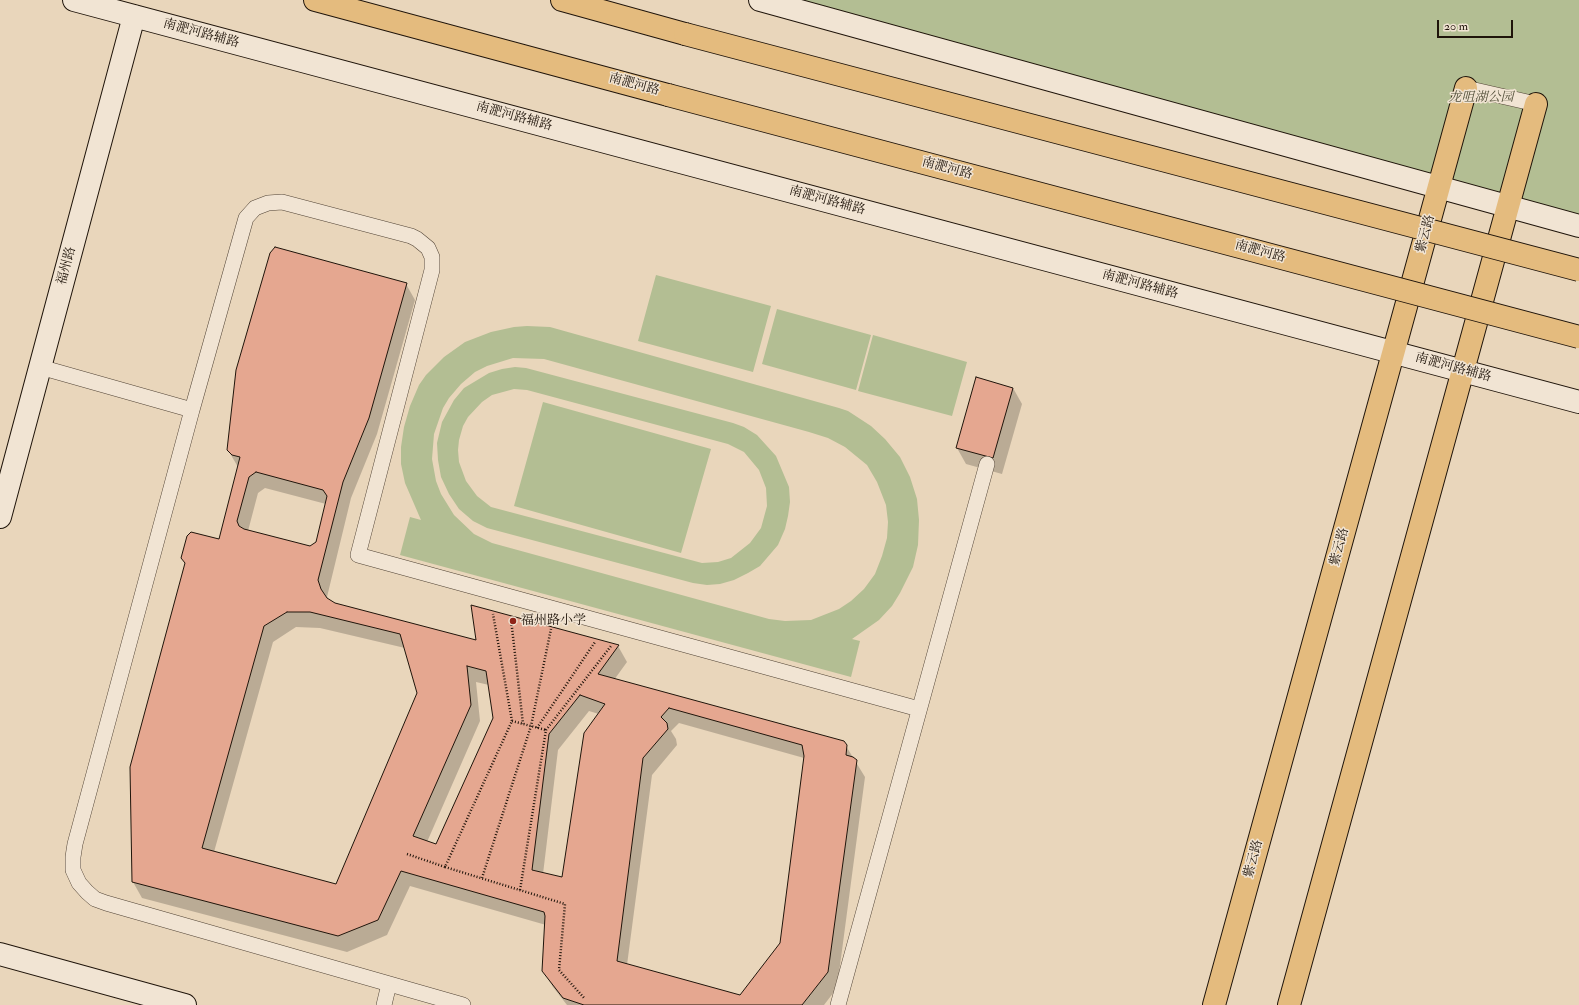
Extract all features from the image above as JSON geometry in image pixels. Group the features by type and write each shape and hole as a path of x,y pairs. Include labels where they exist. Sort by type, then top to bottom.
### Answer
{"main road":[{"name":"南淝河路","path":"315,0 1579,337"},
{"path":"562,0 685,34 1579,270"},
{"name":"紫云路","path":"1214,1005 1466,88"},
{"path":"1289,1005 1536,104"}],"street":[{"name":"南淝河路辅路","path":"74,0 1579,402"},
{"path":"760,0 1579,226"},
{"name":"福州路","path":"0,517 134,16"},
{"path":"0,954 185,1005"}],"lane":[{"path":"1466,88 1536,104"},
{"path":"462,1005 106,903 95,899 87,892 79,883 73,870 73,857 76,844 192,410 246,218 255,208 268,203 282,202 411,236 428,248 432,257 432,270 358,555 919,709"},
{"path":"40,367 192,410"},
{"path":"838,1005 987,464"},
{"path":"384,1005 389,984"}],"path":[{"path":"445,867 512,721 493,611"},
{"path":"511,616 523,724"},
{"path":"482,878 531,726 552,627"},
{"path":"537,728 597,639"},
{"path":"520,890 546,730 613,643"},
{"path":"512,721 546,730"},
{"path":"407,854 566,904 559,970 585,999"}],"green space":[{"name":"龙咀湖公园","path":"760,0 1579,0 1579,226"},
{"path":"656,275 771,306 753,372 638,341"},
{"path":"777,309 871,335 856,390 762,364"},
{"path":"514,327 550,327 839,408 848,411 871,426 885,439 900,457 910,477 917,499 919,520 918,545 913,567 892,606 879,620 852,639 860,641 851,677 400,555 410,517 421,520 405,483 401,464 401,447 404,427 410,406 419,385 426,375 444,357 465,342 491,332","holes":["513,358 544,359 809,432 828,438 845,447 867,465 877,482 886,505 888,522 887,538 875,574 864,589 851,601 839,609 811,620 785,621 769,619 492,543 474,534 454,515 441,494 436,481 432,459 434,434 443,408 461,384 475,372 487,366"]},
{"path":"873,335 967,362 952,416 858,391"},
{"path":"515,367 526,368 733,423 744,427 757,435 776,456 789,487 790,502 788,516 785,529 778,545 760,566 748,573 734,580 720,584 707,585 693,583 487,528 473,521 459,509 449,494 441,477 437,443 442,422 454,400 464,388 489,373","holes":["514,389 527,390 728,444 744,452 759,470 766,488 767,506 761,528 750,543 731,558 718,562 702,563 491,507 477,496 466,481 459,462 459,440 463,426 468,417 482,402 492,395"]},
{"path":"543,402 711,449 681,553 514,506"}],"building":[{"path":"275,247 407,283 369,418 343,482 318,580 321,589 327,598 335,603 476,640 471,605 619,645 598,674 844,741 847,745 846,755 857,760 828,972 802,1005 584,1005 563,998 542,971 544,912 401,871 378,920 338,936 132,882 130,767 185,563 181,558 187,536 191,532 219,539 240,457 232,455 227,450 236,370 270,253","holes":["256,472 323,490 327,496 316,542 310,546 244,529 239,526 237,521 249,477","287,612 310,612 400,634 417,693 336,884 202,848 264,626","467,666 486,671 493,718 436,844 413,836 471,705","580,695 605,704 584,733 562,877 532,870 549,734","669,708 802,745 804,756 780,943 740,995 617,961 643,758 668,729 667,723 661,717"]},
{"path":"976,377 1013,388 993,458 956,448"}],"place":[{"name":"福州路小学","path":"513,621"}]}
